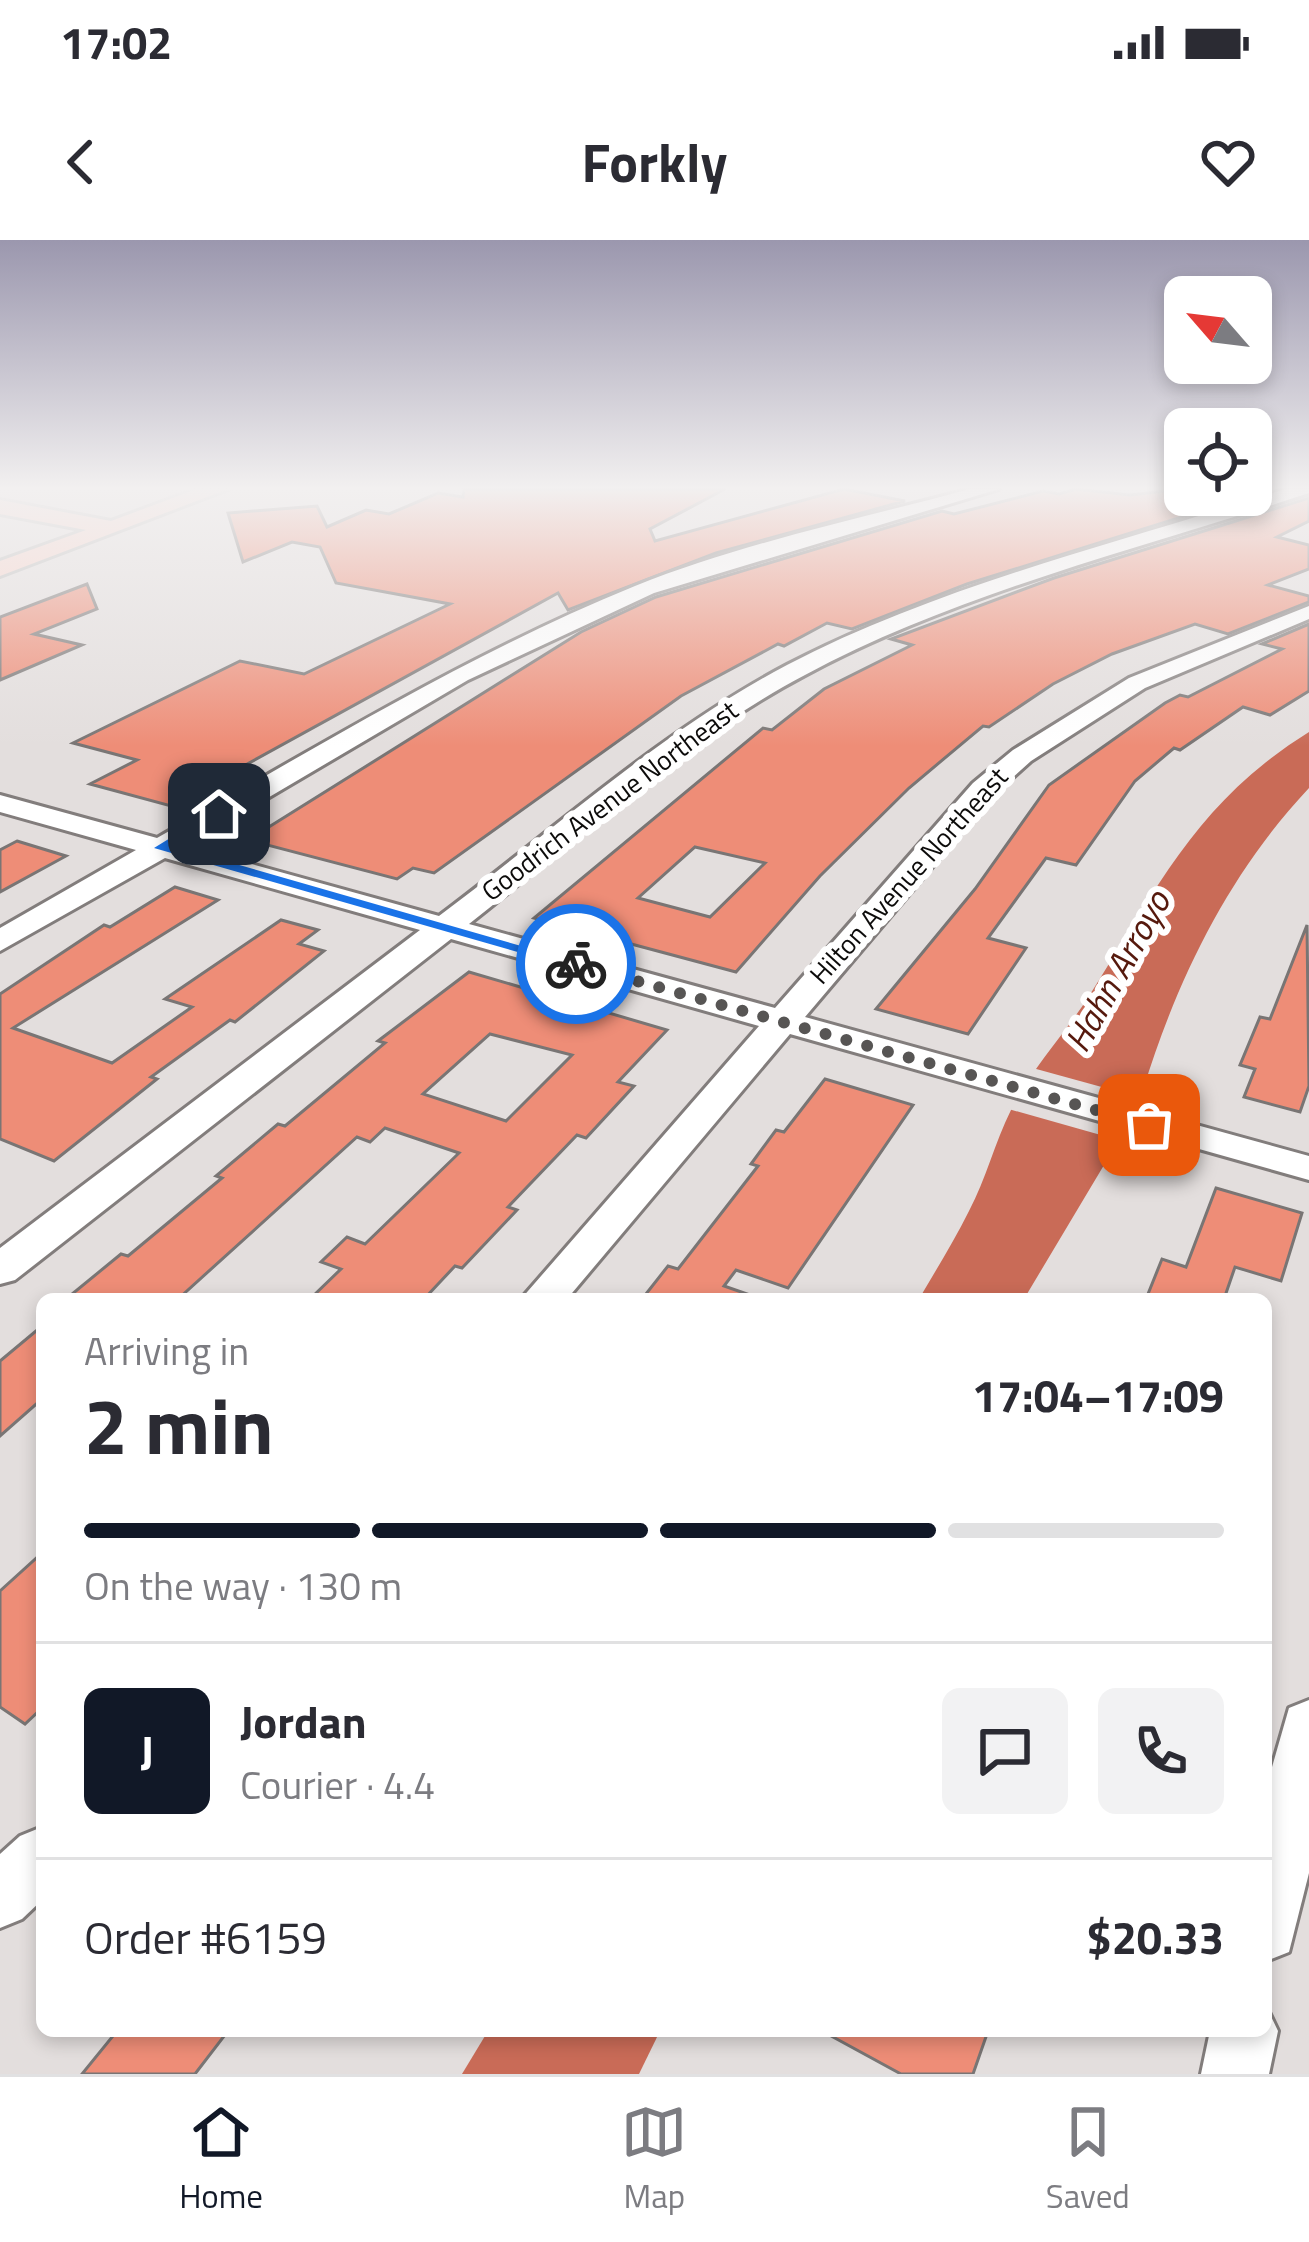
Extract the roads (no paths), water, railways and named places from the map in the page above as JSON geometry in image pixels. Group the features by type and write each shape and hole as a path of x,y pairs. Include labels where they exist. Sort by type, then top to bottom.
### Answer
{"street":[{"path":"0,941 460,675 553,630 690,575"},
{"name":"Goodrich Avenue Northeast","path":"0,1270 715,718 796,670 936,609 1042,575"},
{"name":"Hilton Avenue Northeast","path":"548,1293 982,788 1023,752 1112,693 1309,612"},
{"path":"0,803 1309,1168"},
{"path":"1272,1901 1309,1726"},
{"path":"0,1897 36,1863"},
{"path":"1235,2074 1243,2037"}],"water":[{"name":"Hahn Arroyo","path":"1309,732 1309,788 1254,855 1209,929 1172,1008 1143,1090 1146,1096 1121,1146 1113,1150 1028,1293 922,1293 975,1199 1019,1095 1182,850 1236,788"},
{"path":"484,2037 657,2037 639,2074 462,2074"}]}
